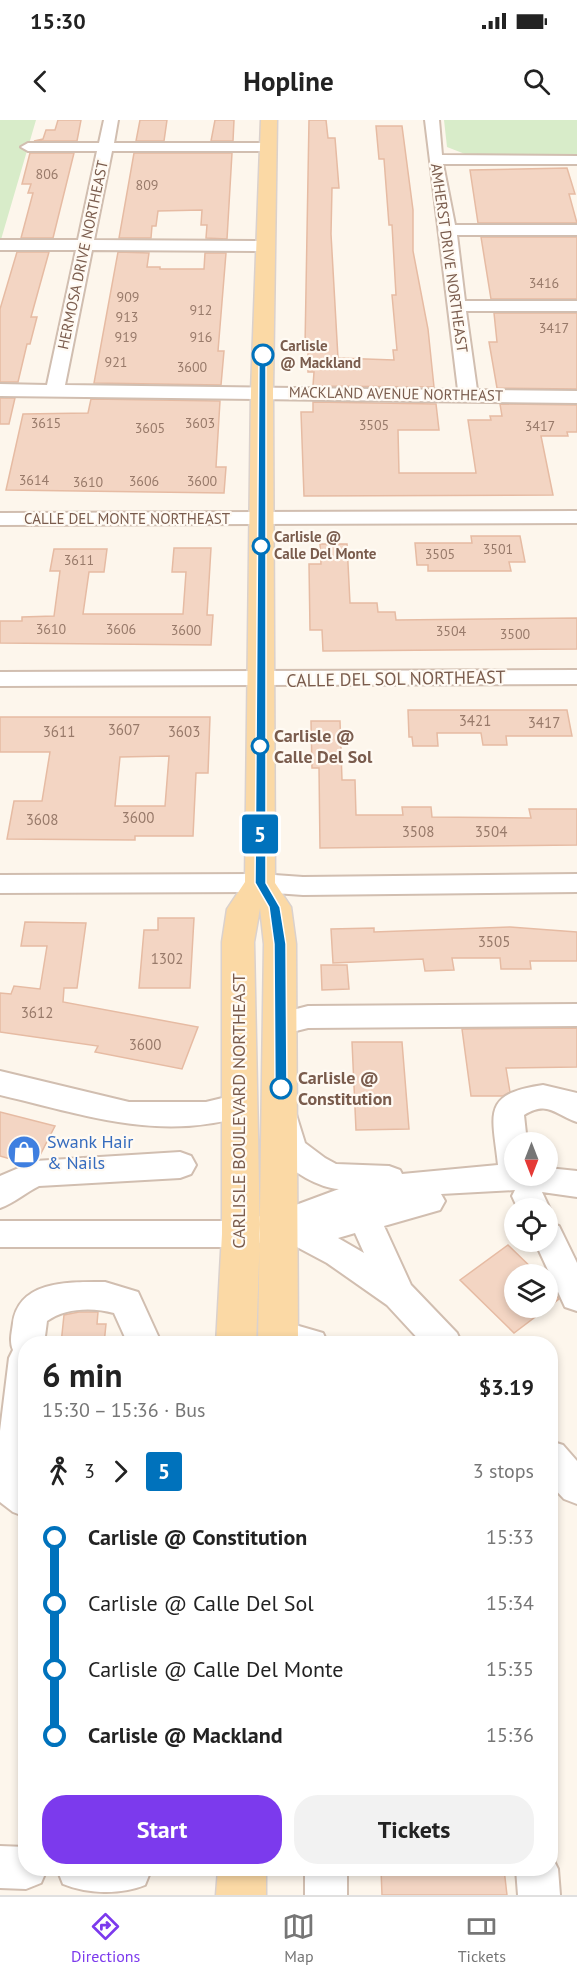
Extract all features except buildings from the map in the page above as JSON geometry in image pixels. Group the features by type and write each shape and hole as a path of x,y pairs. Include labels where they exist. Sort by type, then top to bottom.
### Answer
{"main road":[{"path":"269,120 262,392 259,680 260,883 275,907 280,944 282,1109 279,1225 289,1336"},
{"name":"CARLISLE BOULEVARD NORTHEAST","path":"236,1336 241,1234 238,942 243,909 260,883"},
{"path":"238,942 259,972 266,1017 280,1024"},
{"path":"241,1895 242,1876"}],"street":[{"name":"HERMOSA DRIVE NORTHEAST","path":"55,390 111,120"},
{"name":"AMHERST DRIVE NORTHEAST","path":"432,120 435,159 448,230 468,396"},
{"path":"28,147 268,147"},
{"path":"435,159 577,160"},
{"path":"448,230 577,230"},
{"path":"0,245 265,246"},
{"path":"458,306 577,306"},
{"name":"MACKLAND AVENUE NORTHEAST","path":"0,390 577,397"},
{"name":"CALLE DEL MONTE NORTHEAST","path":"0,519 577,517"},
{"name":"CALLE DEL SOL NORTHEAST","path":"0,679 259,680 577,677"},
{"path":"0,884 260,883 303,886 577,883"},
{"path":"280,1024 308,1017 577,1015"},
{"path":"0,1083 129,1114 170,1116 206,1114 239,1106"},
{"path":"512,1132 508,1110 531,1097 557,1097 572,1104 577,1110"},
{"path":"282,1109 291,1149 314,1167 332,1176 504,1184"},
{"path":"0,1195 7,1187 36,1174 180,1166"},
{"path":"0,1234 241,1234 279,1225 370,1191 442,1181"},
{"path":"558,1185 577,1185"},
{"path":"279,1225 313,1231 416,1202 468,1197 518,1186"},
{"path":"364,1217 399,1295"},
{"path":"279,1225 338,1253 399,1295 438,1336"},
{"path":"556,1252 577,1297"},
{"path":"29,1329 55,1297 105,1296 126,1302 141,1336"},
{"path":"18,1427 11,1488 18,1494"},
{"path":"558,1466 577,1486"},
{"path":"0,1867 18,1868"},
{"path":"326,1876 326,1895"},
{"path":"538,1876 539,1895"}],"green space":[{"path":"0,120 36,120 0,243"},
{"path":"444,120 577,120 577,154 465,154 447,147"}],"bus line":[{"name":"5","path":"263,355 259,680 260,883 275,907 280,944 281,1088"}],"place":[{"name":"Carlisle @ Mackland","path":"263,355"},
{"name":"Carlisle @ Calle Del Monte","path":"261,546"},
{"name":"Carlisle @ Calle Del Sol","path":"260,746"},
{"name":"Carlisle @ Constitution","path":"281,1088"},
{"name":"Swank Hair & Nails","path":"24,1152"}]}
